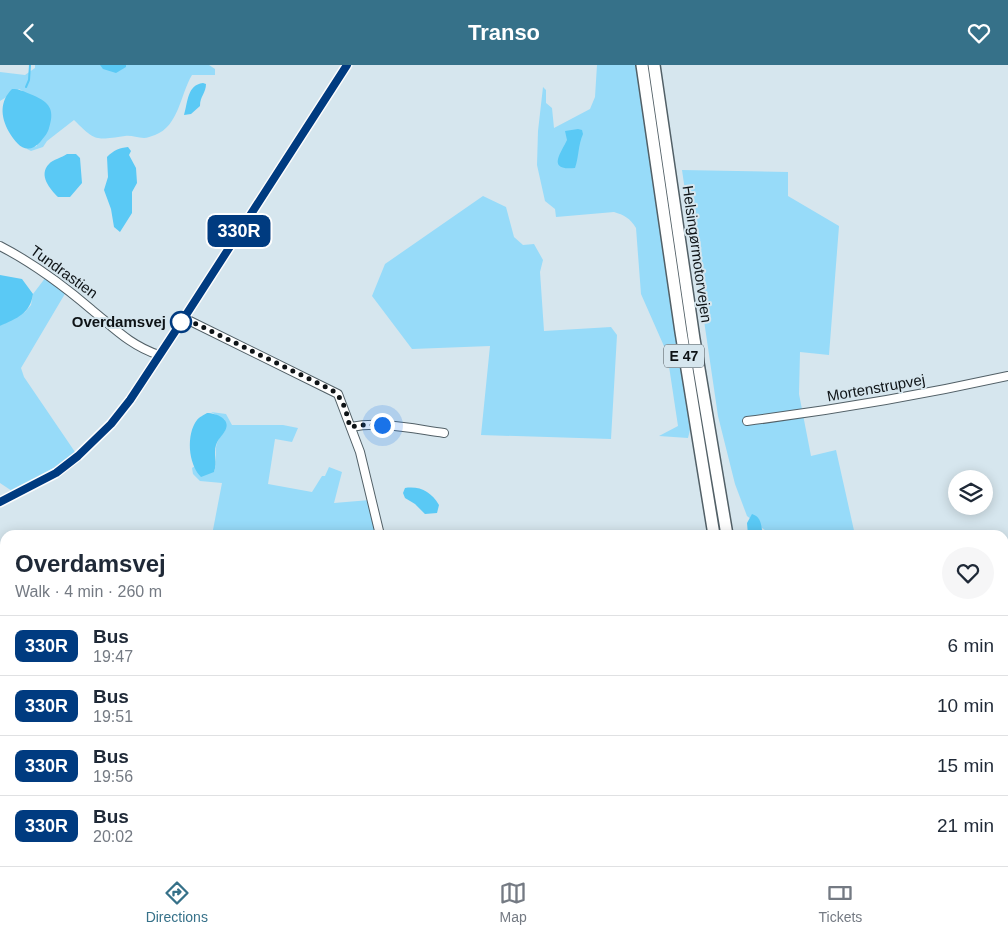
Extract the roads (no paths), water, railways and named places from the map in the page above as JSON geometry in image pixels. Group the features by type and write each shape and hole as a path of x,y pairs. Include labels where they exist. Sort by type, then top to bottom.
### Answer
{"highway":[{"name":"Helsingørmotorvejen","path":"642,65 681,332 713,530"},
{"name":"Helsingørmotorvejen","path":"654,65 694,339 726,530"}],"street":[{"path":"0,502 56,473 96,441 111,424 130,400 184,318 347,65"},
{"name":"Tundrastien","path":"0,246 18,255 58,283 126,339 143,350 159,355"},
{"path":"184,318 338,394 342,400 360,452 379,530"},
{"name":"Mortenstrupvej","path":"747,421 929,393 1008,376"},
{"path":"350,427 382,425 444,433"}],"waterway":[{"path":"26,87 29,80 30,65"}],"place":[{"name":"Overdamsvej","path":"181,322"}]}
